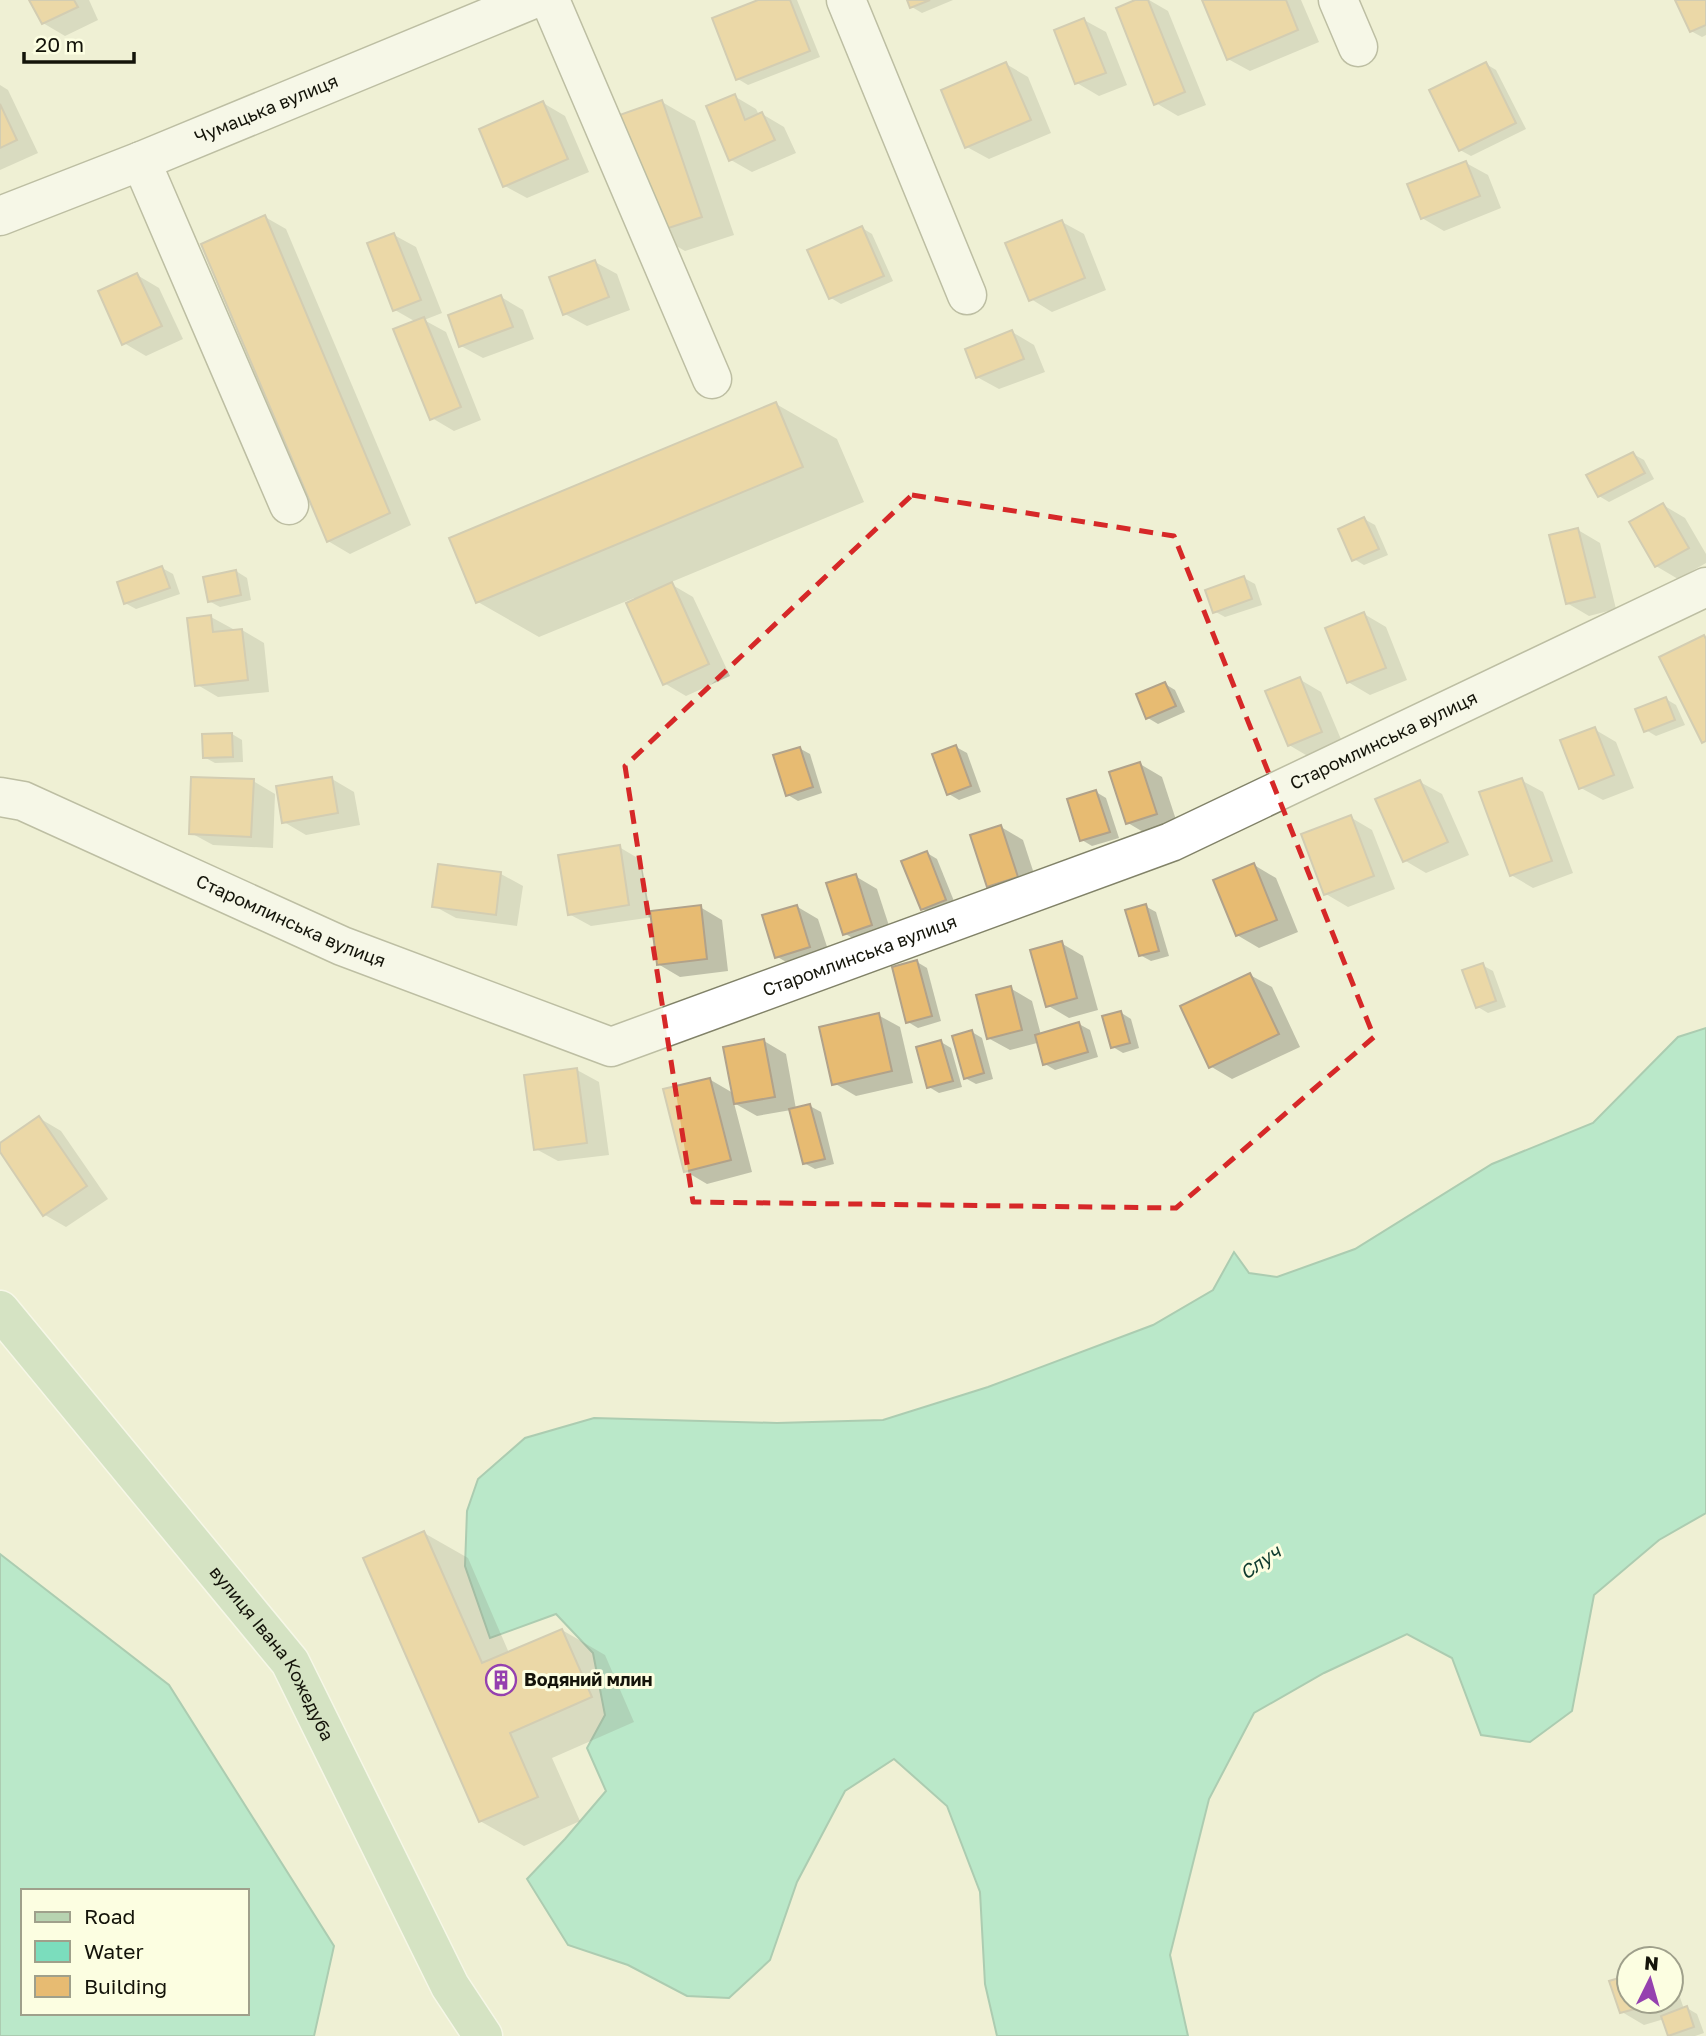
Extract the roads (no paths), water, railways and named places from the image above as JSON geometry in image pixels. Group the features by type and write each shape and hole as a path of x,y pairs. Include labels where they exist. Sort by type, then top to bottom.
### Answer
{"main road":[{"name":"вулиця Івана Кожедуба","path":"0,1310 290,1662 450,1986 483,2036"}],"street":[{"name":"Чумацька вулиця","path":"0,216 141,161 531,0"},
{"path":"550,0 712,379"},
{"path":"846,0 967,295"},
{"path":"1338,0 1358,47"},
{"path":"141,161 289,505"},
{"name":"Старомлинська вулиця","path":"0,797 23,800 342,946 611,1047 1171,842 1706,587"}],"water":[{"name":"Случ","path":"1706,1028 1706,1513 1659,1540 1594,1595 1572,1711 1530,1742 1481,1735 1452,1658 1407,1634 1324,1673 1254,1713 1209,1799 1170,1955 1188,2036 997,2036 985,1984 980,1892 947,1806 894,1759 845,1791 797,1882 770,1960 729,1998 687,1996 628,1965 568,1945 527,1879 606,1791 587,1748 605,1715 593,1653 556,1614 490,1638 465,1566 467,1511 478,1479 525,1438 594,1418 777,1423 883,1420 988,1387 1153,1325 1213,1290 1234,1252 1249,1273 1277,1277 1355,1249 1492,1164 1593,1123 1678,1037"},
{"path":"0,1554 169,1685 334,1946 314,2036 0,2036"}],"place":[{"name":"Водяний млин","path":"501,1680"}]}
